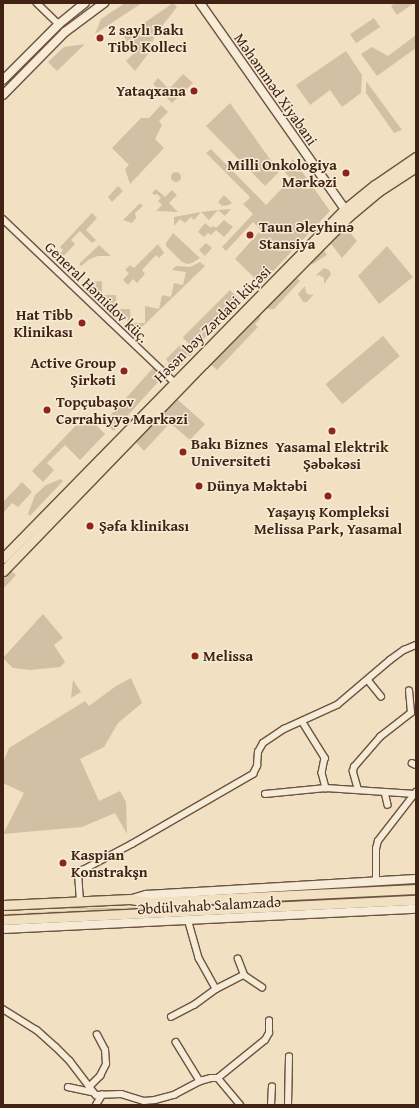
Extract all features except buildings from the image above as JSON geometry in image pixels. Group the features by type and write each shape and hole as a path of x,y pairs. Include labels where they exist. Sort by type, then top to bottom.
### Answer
{"main road":[{"path":"3,80 59,24 85,3"},
{"path":"3,95 65,32 104,3"},
{"name":"Məhəmməd Xiyabani","path":"200,3 345,209"},
{"name":"Həsən bəy Zərdabi küçəsi","path":"128,436 174,382 345,209 375,185 416,158"},
{"name":"Həsən bəy Zərdabi küçəsi","path":"3,571 6,558 128,436 204,363 349,216 380,191 416,167"},
{"name":"Əbdülvahab Salamzadə","path":"3,905 130,899 146,895 416,879"},
{"name":"Əbdülvahab Salamzadə","path":"130,899 148,902 416,889"},
{"name":"Əbdülvahab Salamzadə","path":"3,920 416,900"},
{"name":"Əbdülvahab Salamzadə","path":"3,929 416,909"}],"street":[{"path":"37,3 59,24"},
{"name":"General Həmidov küç.","path":"3,219 174,382"},
{"path":"80,902 78,876 83,870 132,844 253,774 257,766 258,752 263,743 284,728 302,722 337,705 390,660 404,650 416,645"},
{"path":"368,680 382,696"},
{"path":"358,790 353,772 354,767 380,737 411,713 409,691"},
{"path":"302,722 325,758 322,773 326,788"},
{"path":"265,794 326,788 415,793"},
{"path":"385,792 388,805"},
{"path":"376,881 376,849 378,841 415,793"},
{"path":"188,920 199,958 216,989"},
{"path":"238,959 244,975 262,987"},
{"path":"171,1017 194,1005 216,989 244,975"},
{"path":"3,1009 36,1030 56,1047 70,1061 96,1095 121,1094 144,1101 156,1100 174,1095 200,1081 218,1078 265,1040 269,1033 269,1021"},
{"path":"91,1089 106,1064 105,1050 97,1035"},
{"path":"176,1042 200,1081"},
{"path":"288,1105 289,1057"},
{"path":"218,1078 241,1105"},
{"path":"68,1087 91,1089"},
{"path":"271,1105 272,1087"},
{"path":"96,1105 102,1095"},
{"path":"150,1105 156,1100"}],"shaded area":[{"path":"125,3 142,3 95,34 101,19"},
{"path":"173,3 177,7 155,35 148,54 135,71 126,61 135,52 124,37"},
{"path":"395,3 414,3 397,15 391,6"},
{"path":"374,18 380,27 356,43 350,34"},
{"path":"416,35 416,48 377,76 361,54 372,47 388,56"},
{"path":"85,44 57,71 48,62 64,47"},
{"path":"346,51 362,75 361,93 342,107 330,90 310,105 296,85"},
{"path":"183,74 193,83 172,103 153,84 158,78 169,89"},
{"path":"366,81 402,130 394,133 366,93"},
{"path":"230,103 279,172 265,186 206,126"},
{"path":"161,105 168,112 159,121 162,125 155,139 164,148 130,184 125,169 129,165 112,148 141,118 149,118"},
{"path":"211,149 266,205 291,179 283,170 293,159 330,211 261,284 235,259 261,230 253,222 226,251 222,247 253,214 243,204 250,198 248,195 206,153"},
{"path":"174,172 178,172 180,173 180,181 174,182 171,179 171,175"},
{"path":"118,186 123,191 112,202 108,197"},
{"path":"156,189 165,197 172,190 177,195 169,203 178,212 156,211 162,205 158,201 161,198 157,194 155,195 152,193"},
{"path":"224,195 232,203 222,206 218,202"},
{"path":"140,203 143,206 135,213 136,218 132,223 123,220"},
{"path":"231,209 225,216 218,210"},
{"path":"218,210 209,220 201,212"},
{"path":"201,212 194,220 191,217 185,223 180,219 174,226 174,217"},
{"path":"92,213 97,218 86,230 96,240 92,243 80,231 71,240 75,244 60,260 57,257 63,250 60,247"},
{"path":"357,213 360,215 346,228 357,241 342,258 328,240"},
{"path":"224,220 233,227 224,237 216,230 211,235 208,233 204,237 198,232 205,223 211,228 213,226 216,228"},
{"path":"173,233 200,258 187,264 181,261 166,246 166,243"},
{"path":"206,243 212,248 205,256 199,250"},
{"path":"158,244 164,253 159,258 156,255 142,270 145,274 137,283 133,279 128,285 123,280 129,273 125,270 130,265 134,268"},
{"path":"99,245 111,256 98,256 90,259 81,266 79,264"},
{"path":"387,246 413,277 379,304 358,276"},
{"path":"323,249 327,255 312,265 308,259"},
{"path":"200,262 205,266 139,330 131,324 102,295 116,295 117,309 130,309 131,323 145,323 145,306 159,309 162,295 171,297 174,283 183,285 186,272 172,270 176,266 190,267"},
{"path":"324,268 329,270 331,274 324,284 324,278 319,275 315,276"},
{"path":"295,276 300,281 274,309 265,309"},
{"path":"102,281 102,295 89,282"},
{"path":"305,286 306,293 310,295 314,294 307,302 303,302 298,294"},
{"path":"230,290 241,301 194,349 183,337"},
{"path":"261,311 260,319 255,324 258,327 217,370 209,363"},
{"path":"383,336 400,356 342,404 326,384"},
{"path":"182,343 193,353 180,366 172,368 166,359"},
{"path":"153,368 163,377 114,431 104,422"},
{"path":"177,399 205,424 190,440 170,423 144,451 135,441"},
{"path":"86,415 105,434 80,460 65,445 47,463 54,470 43,482 32,471"},
{"path":"61,479 63,481 30,516 28,514 35,495 46,485"},
{"path":"22,482 32,492 18,507 12,503 3,513 3,502"},
{"path":"10,570 16,575 3,589 3,577"},
{"path":"43,614 63,638 54,645 65,662 60,667 30,670 13,668 3,658"},
{"path":"131,678 142,703 118,723 104,747 80,759 99,801 120,791 126,802 127,834 115,813 82,827 3,834 24,793 3,783 3,762 9,748 85,701 89,706 116,686"},
{"path":"73,680 81,692 71,698"},
{"path":"416,893 416,896 3,916 3,914"},
{"path":"3,908 341,908 3,909"}],"place":[{"name":"2 saylı Bakı Tibb Kolleci","path":"100,38"},
{"name":"Yataqxana","path":"194,91"},
{"name":"Milli Onkologiya Mərkəzi","path":"346,173"},
{"name":"Taun Əleyhinə Stansiya","path":"250,235"},
{"name":"Hat Tibb Klinikası","path":"82,323"},
{"name":"Active Group Şirkəti","path":"124,371"},
{"name":"Topçubaşov Cərrahiyyə Mərkəzi","path":"47,410"},
{"name":"Yasamal Elektrik Şəbəkəsi","path":"332,431"},
{"name":"Bakı Biznes Universiteti","path":"183,452"},
{"name":"Dünya Məktəbi","path":"199,486"},
{"name":"Yaşayış Kompleksi Melissa Park, Yasamal","path":"328,496"},
{"name":"Şəfa klinikası","path":"90,526"},
{"name":"Melissa","path":"195,656"},
{"name":"Kaspian Konstrakşn","path":"63,863"}]}
